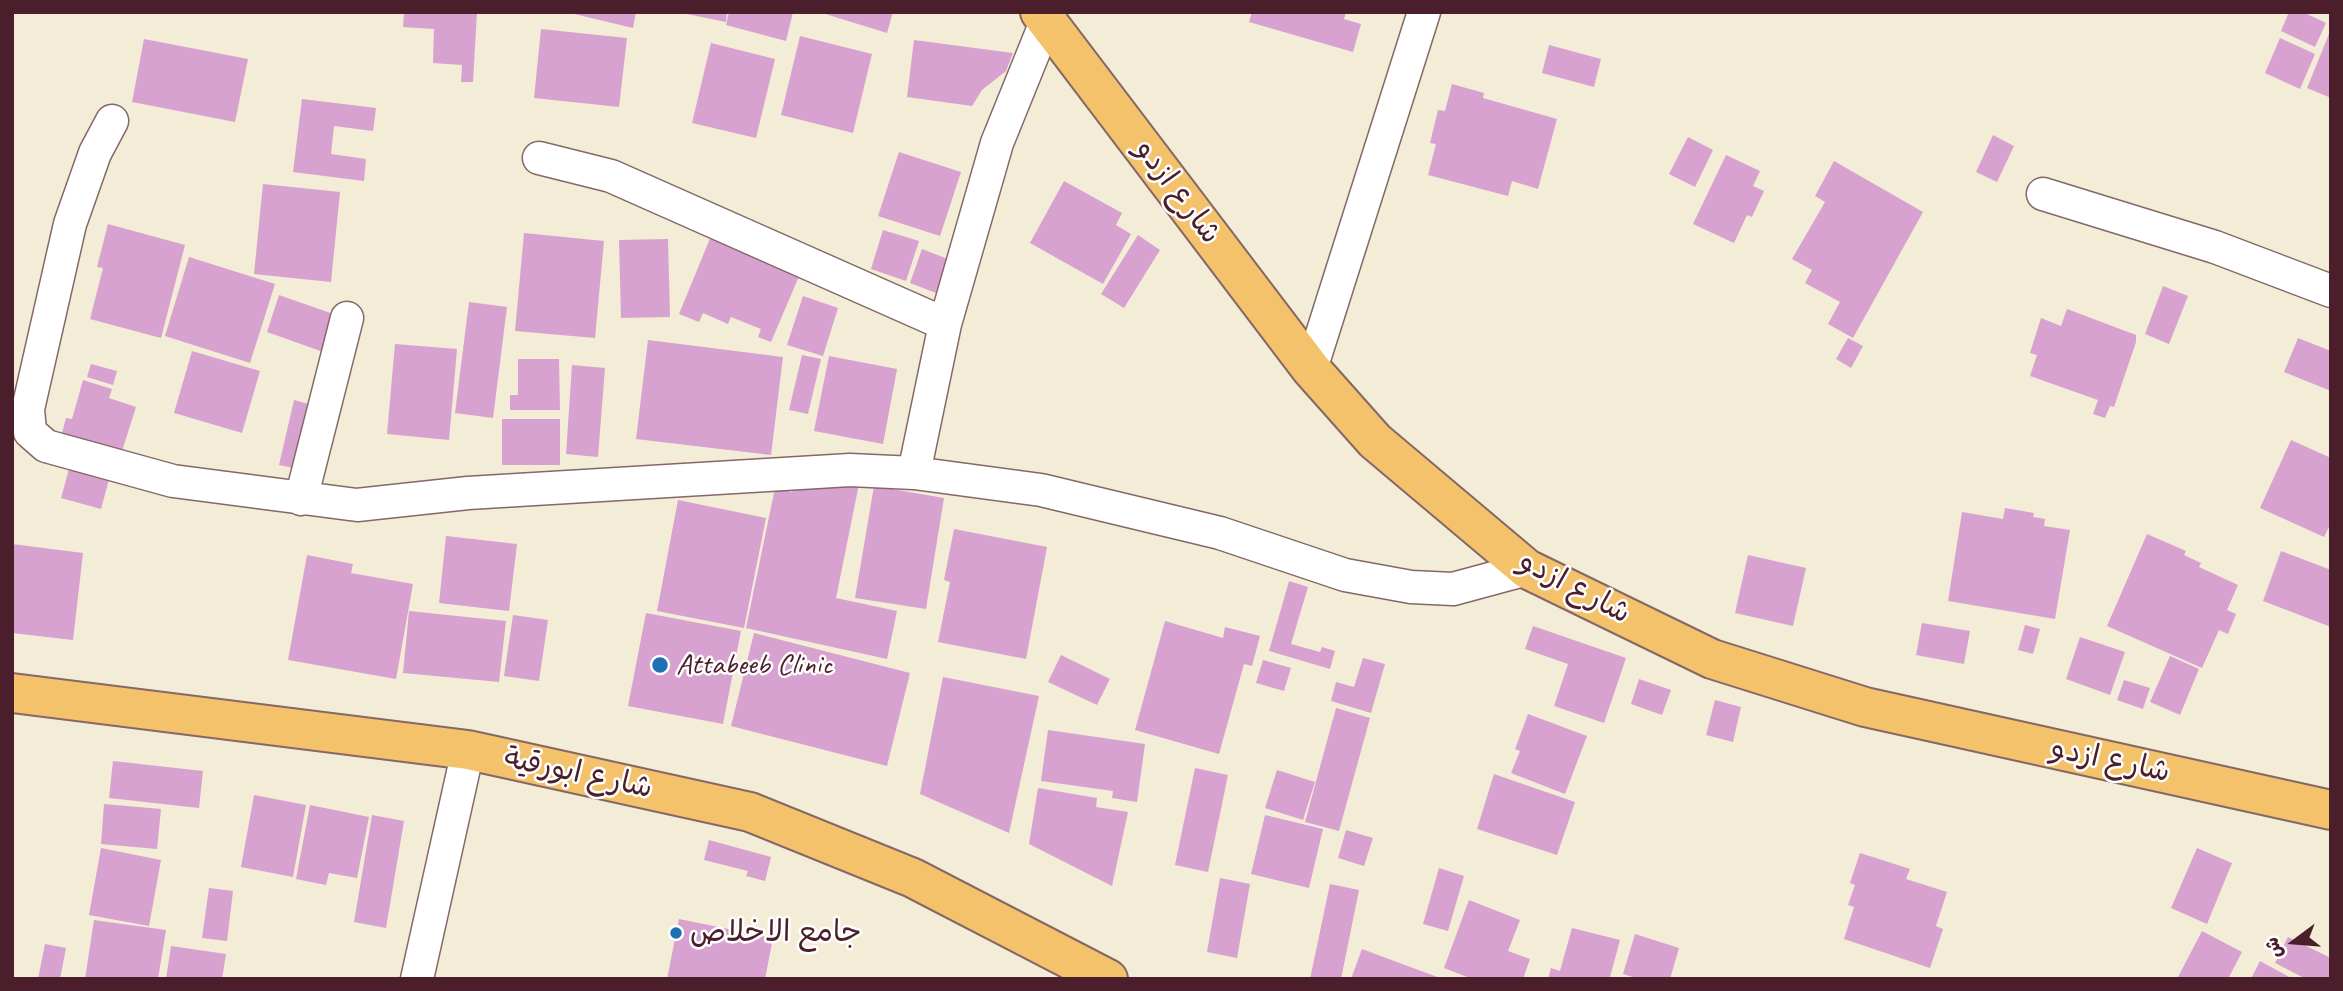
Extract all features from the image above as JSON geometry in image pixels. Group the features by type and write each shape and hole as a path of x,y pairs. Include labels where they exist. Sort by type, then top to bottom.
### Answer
{"main road":[{"name":"شارع ازدو","path":"1046,15 1311,369 1375,441 1527,569 1712,659 1866,707 2331,810"},
{"name":"شارع ابورقية","path":"12,694 468,750 750,811 913,878 1102,977"}],"street":[{"path":"1311,369 1424,12"},
{"path":"914,473 945,324 997,143 1046,15"},
{"path":"113,121 95,153 70,224 28,409 30,432 46,446 173,481 357,505 468,493 850,470 914,473 1041,489 1220,533 1345,575 1411,587 1452,589 1527,569"},
{"path":"539,158 611,176 945,324"},
{"path":"2043,194 2215,247 2331,290"},
{"path":"301,499 347,317"},
{"path":"417,979 468,750"}],"building":[{"path":"404,12 477,12 473,82 461,82 462,65 433,63 434,29 403,27"},
{"path":"566,12 636,12 633,28"},
{"path":"677,12 727,12 726,22"},
{"path":"729,12 793,12 786,41 726,25"},
{"path":"819,12 893,12 887,33"},
{"path":"1252,12 1346,12 1344,19 1361,24 1353,52 1249,22"},
{"path":"2289,12 2303,12 2326,23 2315,47 2281,31"},
{"path":"541,29 627,38 619,107 534,98"},
{"path":"2331,29 2331,98 2307,88"},
{"path":"800,36 872,54 853,133 781,115"},
{"path":"2280,38 2315,54 2300,89 2265,73"},
{"path":"144,39 248,59 235,122 132,102"},
{"path":"914,40 1013,53 1006,71 982,90 972,106 907,97"},
{"path":"711,43 775,59 756,138 692,123"},
{"path":"1549,45 1601,59 1594,87 1542,73"},
{"path":"1452,84 1484,93 1483,98 1557,119 1538,189 1512,181 1508,196 1428,175 1436,144 1430,143 1438,110 1445,111"},
{"path":"302,99 376,108 373,131 334,126 331,154 366,159 364,181 293,172"},
{"path":"1993,135 2014,146 1997,182 1976,172"},
{"path":"1688,137 1713,150 1695,187 1669,174"},
{"path":"899,152 961,172 940,236 878,216"},
{"path":"1726,155 1760,171 1753,186 1764,191 1752,217 1747,215 1734,243 1693,224"},
{"path":"1834,161 1923,212 1853,338 1828,324 1840,302 1805,283 1812,270 1792,259 1825,202 1815,196"},
{"path":"1064,181 1122,213 1116,225 1131,234 1103,284 1030,243"},
{"path":"263,184 340,192 331,282 254,274"},
{"path":"108,224 185,245 161,338 90,319 103,268 97,267"},
{"path":"883,230 919,241 906,281 871,269"},
{"path":"524,233 604,241 595,338 515,331"},
{"path":"1138,235 1160,250 1124,308 1101,294"},
{"path":"711,236 800,274 771,342 758,337 761,329 731,317 728,324 703,313 699,322 679,314"},
{"path":"668,239 670,317 621,318 619,240"},
{"path":"922,249 948,259 936,293 910,283"},
{"path":"189,257 275,284 250,363 165,336"},
{"path":"2163,286 2188,296 2169,344 2145,334"},
{"path":"279,295 339,316 326,353 267,332"},
{"path":"803,296 838,308 823,356 787,345"},
{"path":"469,302 507,307 493,418 455,413"},
{"path":"2067,309 2136,335 2114,407 2110,406 2105,418 2093,414 2098,400 2030,376 2037,355 2030,353 2041,318 2061,326"},
{"path":"1848,338 1863,346 1851,368 1836,359"},
{"path":"2298,338 2331,351 2331,391 2284,372"},
{"path":"648,340 783,357 771,455 636,439"},
{"path":"395,344 457,349 449,440 387,434"},
{"path":"192,351 260,371 242,433 174,413"},
{"path":"802,355 821,359 808,414 789,410"},
{"path":"829,356 897,369 883,444 814,431"},
{"path":"518,359 559,359 560,410 510,410 510,395 518,395"},
{"path":"91,364 117,371 113,385 87,377"},
{"path":"572,365 605,368 598,457 566,454"},
{"path":"83,380 112,389 109,398 136,407 122,451 91,441 89,446 61,437 66,418 72,419"},
{"path":"294,400 312,405 298,469 279,465"},
{"path":"502,419 560,419 560,465 502,465"},
{"path":"2291,440 2331,458 2331,523 2324,537 2260,508"},
{"path":"70,465 110,476 101,509 61,498"},
{"path":"819,475 859,484 836,598 897,611 887,659 746,628 775,488 792,492 794,484 816,489"},
{"path":"874,486 944,498 926,609 855,598"},
{"path":"678,500 766,518 744,628 657,611"},
{"path":"2005,508 2034,513 2033,517 2045,519 2044,526 2070,530 2055,619 1948,601 1962,512 2003,519"},
{"path":"954,529 1047,547 1026,659 938,642 950,582 944,580"},
{"path":"2147,534 2186,551 2184,555 2201,563 2199,567 2238,585 2227,610 2236,614 2228,634 2219,630 2202,668 2107,626"},
{"path":"446,536 517,544 509,611 439,603"},
{"path":"12,544 83,553 73,640 12,633"},
{"path":"2281,551 2331,570 2331,627 2263,601"},
{"path":"307,555 353,564 351,573 413,584 396,679 288,660"},
{"path":"1748,555 1806,568 1793,626 1735,613"},
{"path":"1289,581 1308,587 1291,644 1320,652 1322,647 1335,651 1330,669 1269,651"},
{"path":"409,611 506,621 499,682 403,673"},
{"path":"646,613 741,631 723,724 628,706"},
{"path":"513,615 548,620 539,681 504,676"},
{"path":"1165,621 1223,638 1225,627 1260,636 1252,666 1244,664 1219,754 1135,730"},
{"path":"1922,623 1970,631 1964,664 1916,655"},
{"path":"2025,625 2040,629 2033,654 2018,650"},
{"path":"1533,626 1626,658 1604,723 1554,706 1568,664 1525,649"},
{"path":"754,633 910,673 887,766 731,726"},
{"path":"2080,637 2125,652 2110,695 2066,679"},
{"path":"1061,655 1110,679 1097,705 1048,682"},
{"path":"2170,656 2199,669 2180,715 2150,702"},
{"path":"1363,658 1385,664 1371,713 1331,701 1336,682 1354,687"},
{"path":"1263,660 1291,668 1284,691 1256,683"},
{"path":"943,677 1039,696 1009,833 920,794"},
{"path":"1639,679 1671,690 1662,715 1631,704"},
{"path":"2124,680 2150,688 2143,709 2117,700"},
{"path":"1715,700 1741,707 1733,742 1706,735"},
{"path":"1336,708 1370,718 1339,831 1305,822"},
{"path":"1528,714 1587,736 1565,794 1511,773 1520,751 1515,749"},
{"path":"1048,730 1145,744 1137,802 1112,798 1113,791 1041,781"},
{"path":"113,761 203,771 199,808 109,798"},
{"path":"1195,768 1228,775 1208,872 1175,865"},
{"path":"1277,770 1315,782 1303,820 1265,808"},
{"path":"1494,774 1575,802 1557,855 1477,829"},
{"path":"1038,788 1097,798 1096,807 1128,812 1112,886 1029,844"},
{"path":"254,795 306,805 293,877 241,867"},
{"path":"104,804 161,809 157,849 101,844"},
{"path":"310,805 369,817 357,878 329,873 326,885 296,879"},
{"path":"372,815 404,821 386,928 354,922"},
{"path":"1265,815 1323,829 1309,888 1251,874"},
{"path":"1346,830 1373,838 1364,866 1338,858"},
{"path":"709,840 771,857 765,881 746,876 748,871 704,860"},
{"path":"101,848 161,860 149,926 89,915"},
{"path":"2197,848 2232,863 2207,924 2171,908"},
{"path":"1860,853 1910,869 1906,879 1947,892 1936,926 1943,929 1930,968 1844,939 1854,907 1848,905 1855,885 1850,883"},
{"path":"1439,868 1464,876 1448,931 1423,924"},
{"path":"1220,878 1250,884 1237,958 1207,952"},
{"path":"1330,884 1359,890 1341,979 1310,979"},
{"path":"209,888 233,891 227,941 202,938"},
{"path":"1469,900 1520,920 1508,951 1530,959 1523,979 1472,979 1444,968"},
{"path":"679,919 773,938 765,979 667,979"},
{"path":"94,920 166,930 158,979 85,979"},
{"path":"1572,928 1620,940 1610,977 1615,979 1548,979 1551,968 1560,971"},
{"path":"2202,931 2242,952 2228,979 2177,979"},
{"path":"1635,934 1679,948 1670,979 1639,979 1623,974"},
{"path":"2288,937 2331,958 2331,979 2306,979 2275,963"},
{"path":"45,944 66,948 60,979 38,979"},
{"path":"171,946 226,954 222,979 166,979"},
{"path":"1362,949 1440,978 1440,979 1351,979"},
{"path":"2260,961 2293,979 2251,979"}],"place":[{"name":"Attabeeb Clinic","path":"660,665"},
{"name":"جامع الاخلاص","path":"676,933"}]}
